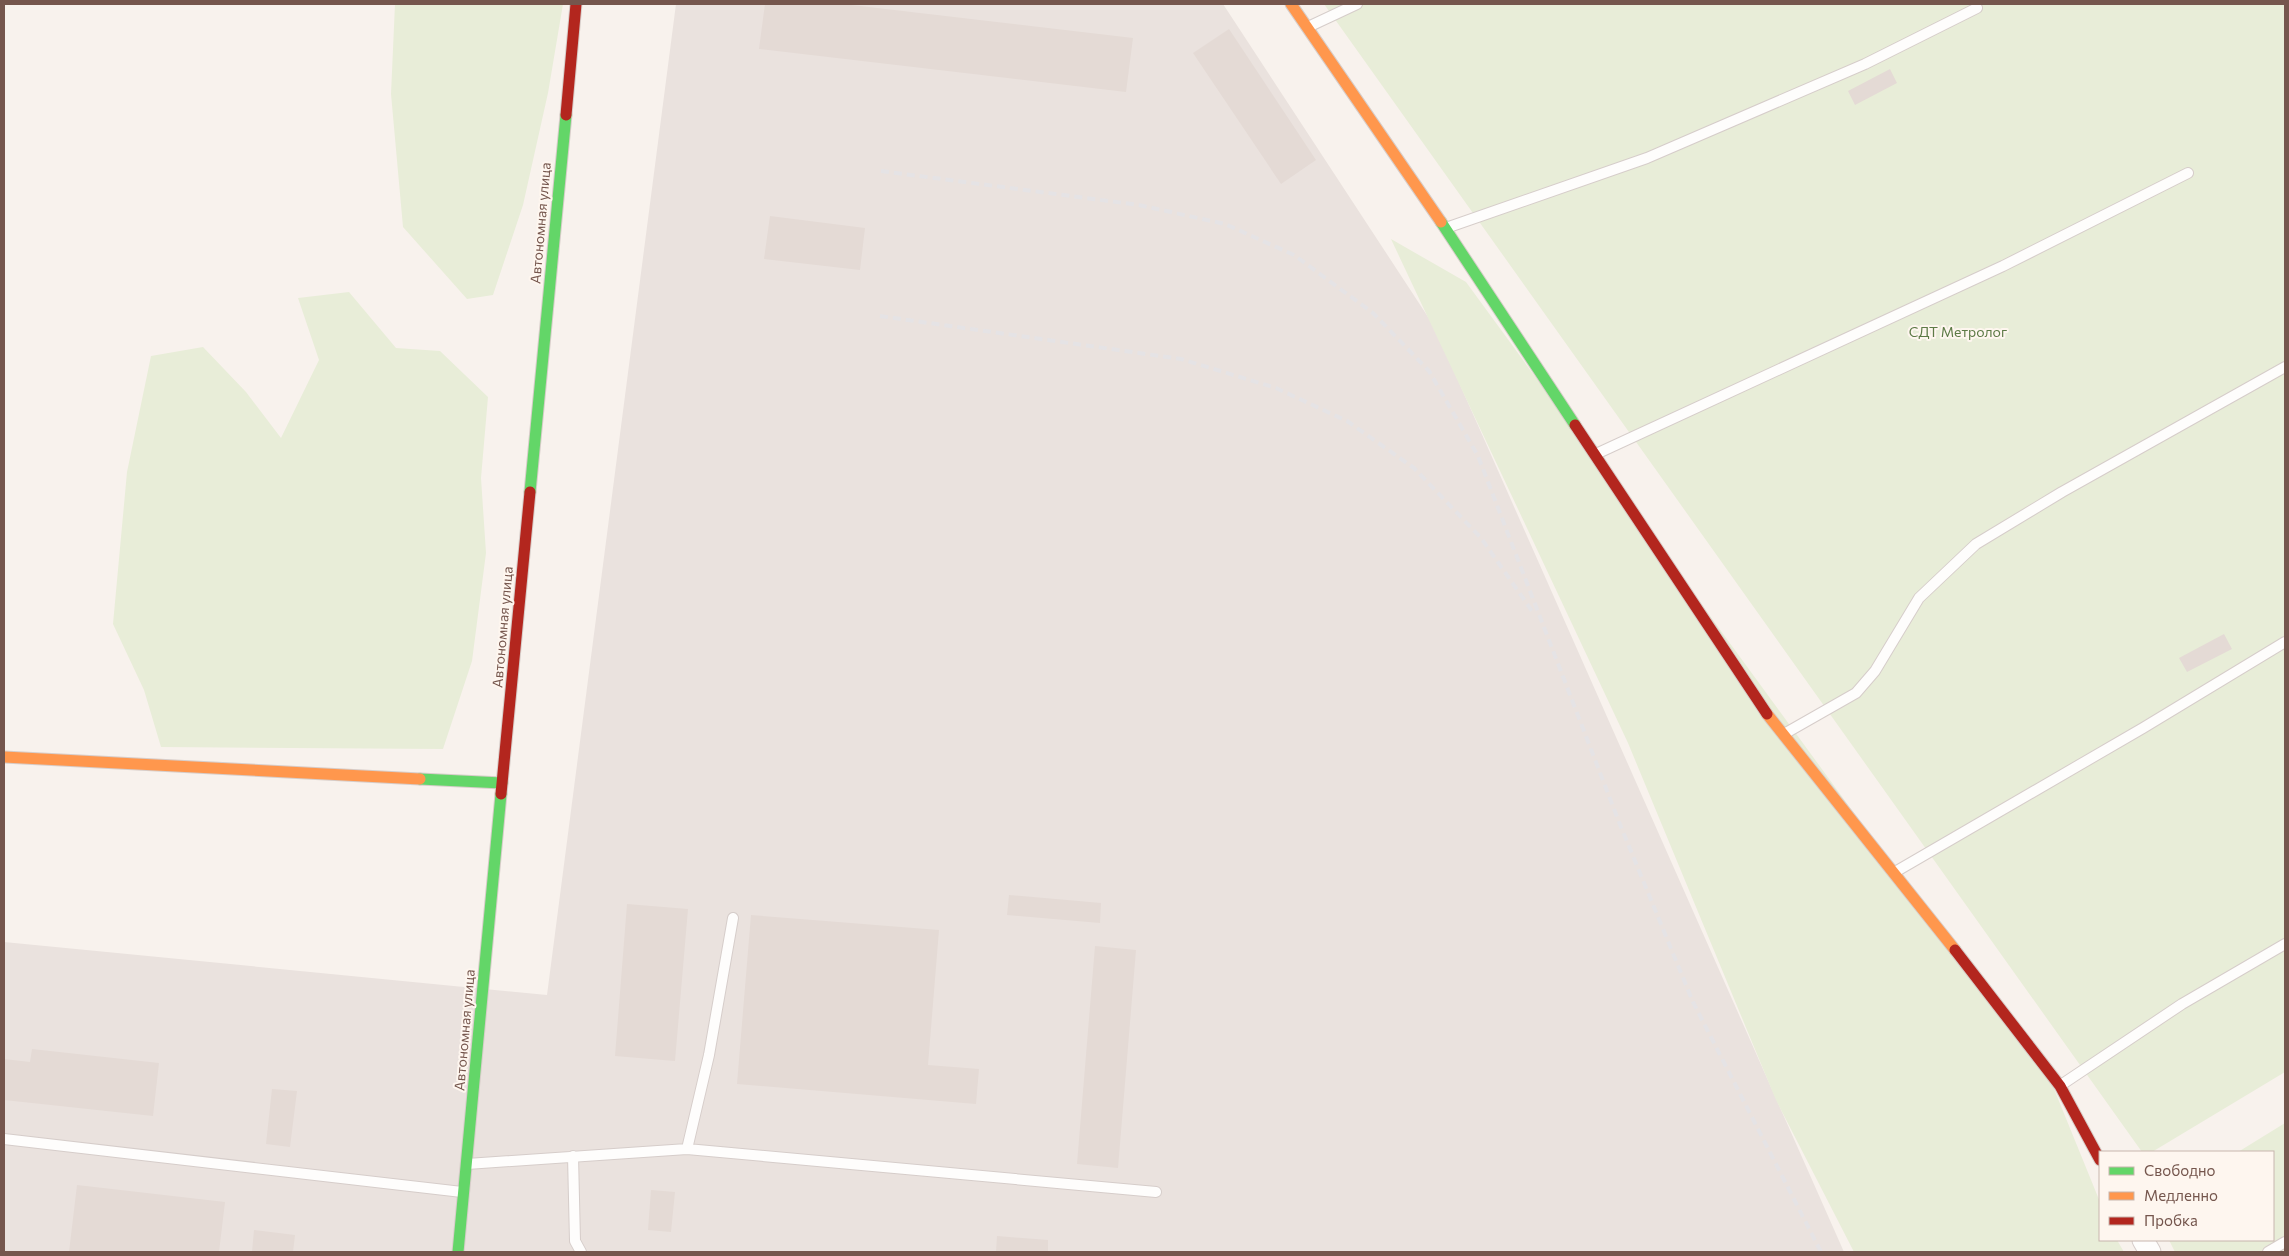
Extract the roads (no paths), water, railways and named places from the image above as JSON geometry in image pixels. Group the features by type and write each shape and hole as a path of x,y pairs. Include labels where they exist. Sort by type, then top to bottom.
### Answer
{"street":[{"name":"Автономная улица","path":"458,1252 576,4"},
{"path":"1291,4 1445,228 1783,734 2060,1086 2099,1158"},
{"path":"4,757 502,783"},
{"path":"2144,1241 2150,1252"}],"lane":[{"path":"1307,27 1357,4"},
{"path":"1445,228 1647,158 1864,64 1977,8"},
{"path":"1595,454 2003,266 2188,173"},
{"path":"1783,734 1856,693 1875,671 1919,598 1976,544 2062,492 2285,367"},
{"path":"1894,873 2143,728 2285,642"},
{"path":"687,1149 709,1055 733,918"},
{"path":"2060,1086 2182,1004 2285,944"},
{"path":"4,1139 463,1193"},
{"path":"466,1164 687,1149 1156,1192"},
{"path":"573,1156 575,1241 581,1252"},
{"path":"2268,1252 2285,1242"}],"railway":[{"path":"881,171 1139,205 1225,224 1294,255 1373,313 1429,371 1478,456 1619,822 1693,1002 1821,1252"},
{"path":"880,316 1181,359 1276,388 1347,421 1414,468 1481,538 1532,611"}],"park label":[{"name":"СДТ Метролог","path":"1958,331"}]}
